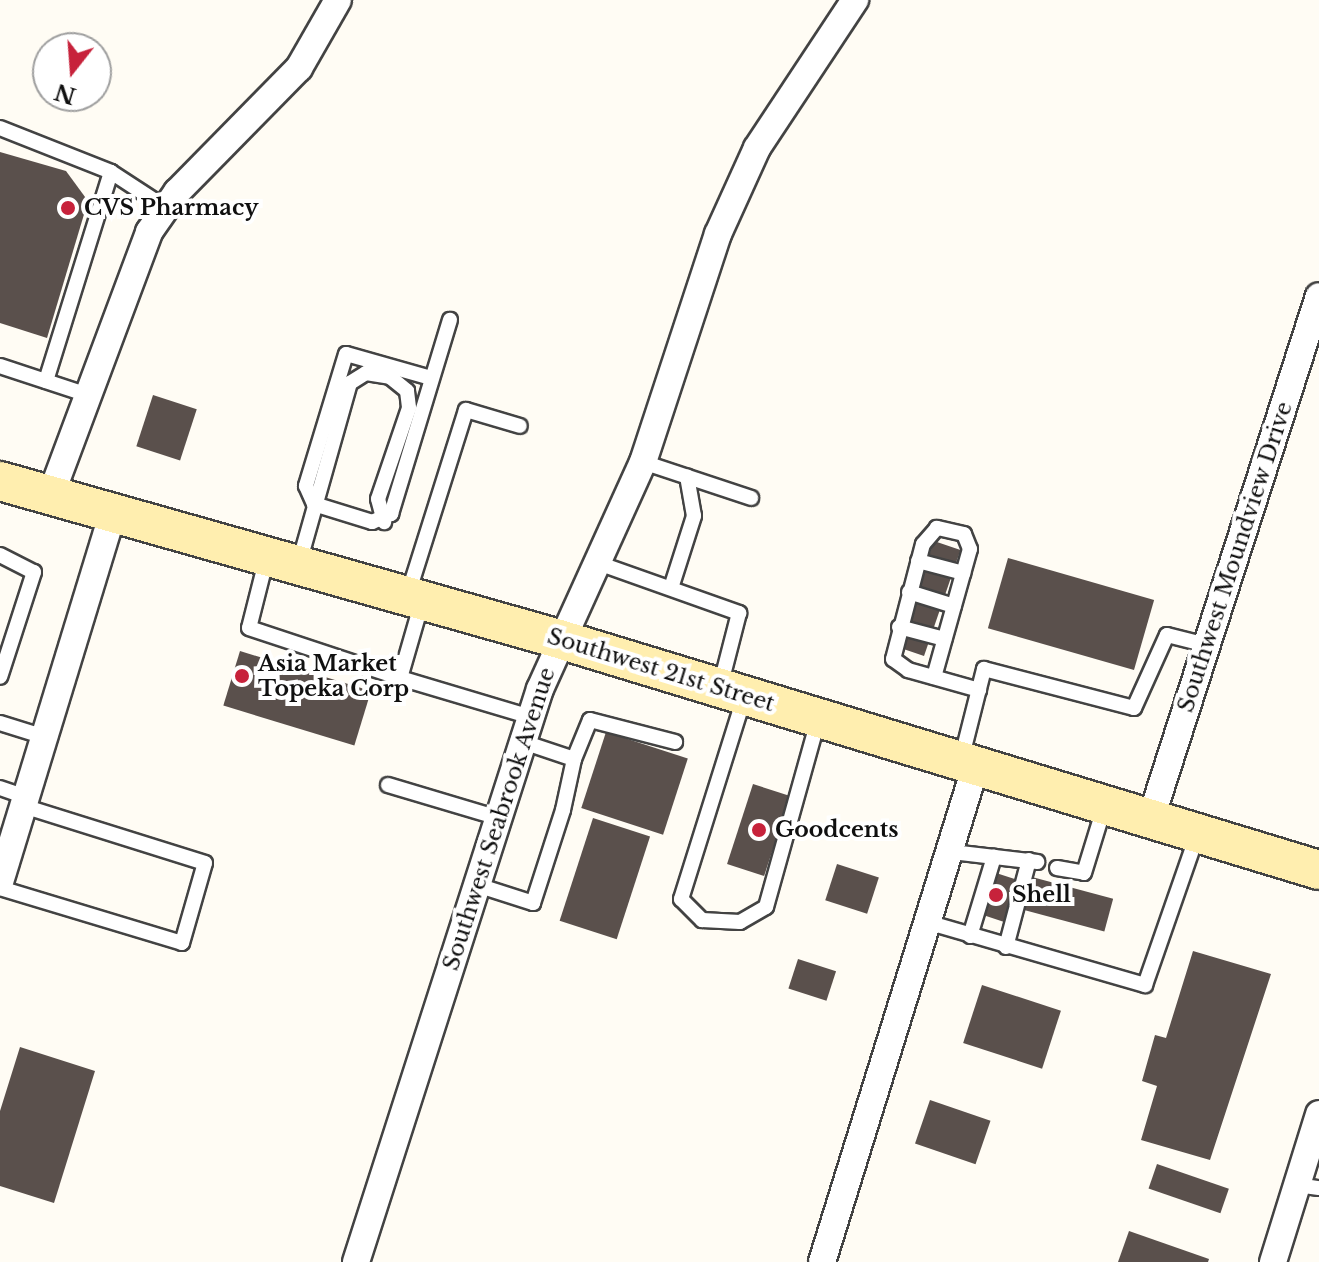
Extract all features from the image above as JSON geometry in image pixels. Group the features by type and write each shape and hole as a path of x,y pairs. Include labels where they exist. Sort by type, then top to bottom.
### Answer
{"main road":[{"name":"Southwest 21st Street","path":"0,481 52,492 559,639 1319,870"}],"street":[{"path":"52,492 130,272 166,208 262,113 338,0"},
{"name":"Southwest Seabrook Avenue","path":"356,1262 559,639 598,563 643,462 739,183 855,0"},
{"name":"Southwest Moundview Drive","path":"1151,818 1319,296"},
{"path":"0,882 114,510"},
{"path":"822,1262 952,852 968,762"},
{"path":"1273,1262 1308,1186 1319,1114"}],"lane":[{"path":"0,128 111,172 166,208"},
{"path":"46,381 111,172"},
{"path":"384,522 450,320"},
{"path":"314,504 306,486 346,354 431,378"},
{"path":"0,366 88,395"},
{"path":"384,522 378,499 409,408 407,391 390,377 366,373 350,383 314,504 249,628 400,678 527,730 574,759"},
{"path":"400,678 415,597 466,410 520,426"},
{"path":"643,462 751,498"},
{"path":"671,588 694,516 687,477"},
{"path":"314,504 384,522"},
{"path":"934,677 970,549 964,534 931,530 918,561 893,659 934,677 979,690"},
{"path":"0,555 34,572 0,677"},
{"path":"918,561 963,573"},
{"path":"598,563 739,613 732,691 681,899 702,920 740,922 766,907 819,717"},
{"path":"909,592 954,606"},
{"path":"899,627 944,639"},
{"path":"968,762 984,669 1134,708 1167,635 1207,645"},
{"path":"477,885 533,903 574,759 590,720 675,742"},
{"path":"0,723 45,737"},
{"path":"388,785 499,818"},
{"path":"0,788 25,802 205,863 182,943 0,888"},
{"path":"1057,868 1084,873 1106,804"},
{"path":"930,923 1145,985 1198,833"},
{"path":"952,852 1033,861 1006,947"},
{"path":"970,936 994,857"}],"building":[{"name":"CVS Pharmacy","path":"0,152 66,171 88,201 47,338 0,323"},
{"path":"153,395 197,409 180,461 136,446"},
{"path":"934,541 960,550 924,656 898,647"},
{"path":"1008,558 1154,600 1134,670 988,628"},
{"path":"240,651 371,691 354,746 223,706"},
{"path":"606,732 688,759 663,835 581,808"},
{"name":"Goodcents","path":"753,784 790,796 764,876 727,864"},
{"path":"593,818 650,837 617,939 560,921"},
{"path":"837,864 879,878 867,914 825,900"},
{"path":"993,872 1018,880 1004,922 979,914"},
{"path":"1032,877 1113,899 1104,932 1023,910"},
{"path":"1193,951 1271,974 1210,1160 1141,1140 1157,1086 1142,1081 1155,1035 1166,1038"},
{"path":"798,959 836,971 826,1001 788,988"},
{"path":"982,985 1061,1011 1042,1069 963,1043"},
{"path":"20,1047 95,1071 54,1203 0,1186 0,1111"},
{"path":"930,1100 991,1121 976,1164 915,1143"},
{"path":"1157,1164 1229,1189 1220,1213 1149,1189"},
{"path":"1129,1231 1209,1259 1208,1262 1118,1262"}],"place":[{"name":"CVS Pharmacy","path":"68,208"},
{"name":"Asia Market Topeka Corp","path":"242,676"},
{"name":"Goodcents","path":"759,830"},
{"name":"Shell","path":"996,895"}]}
